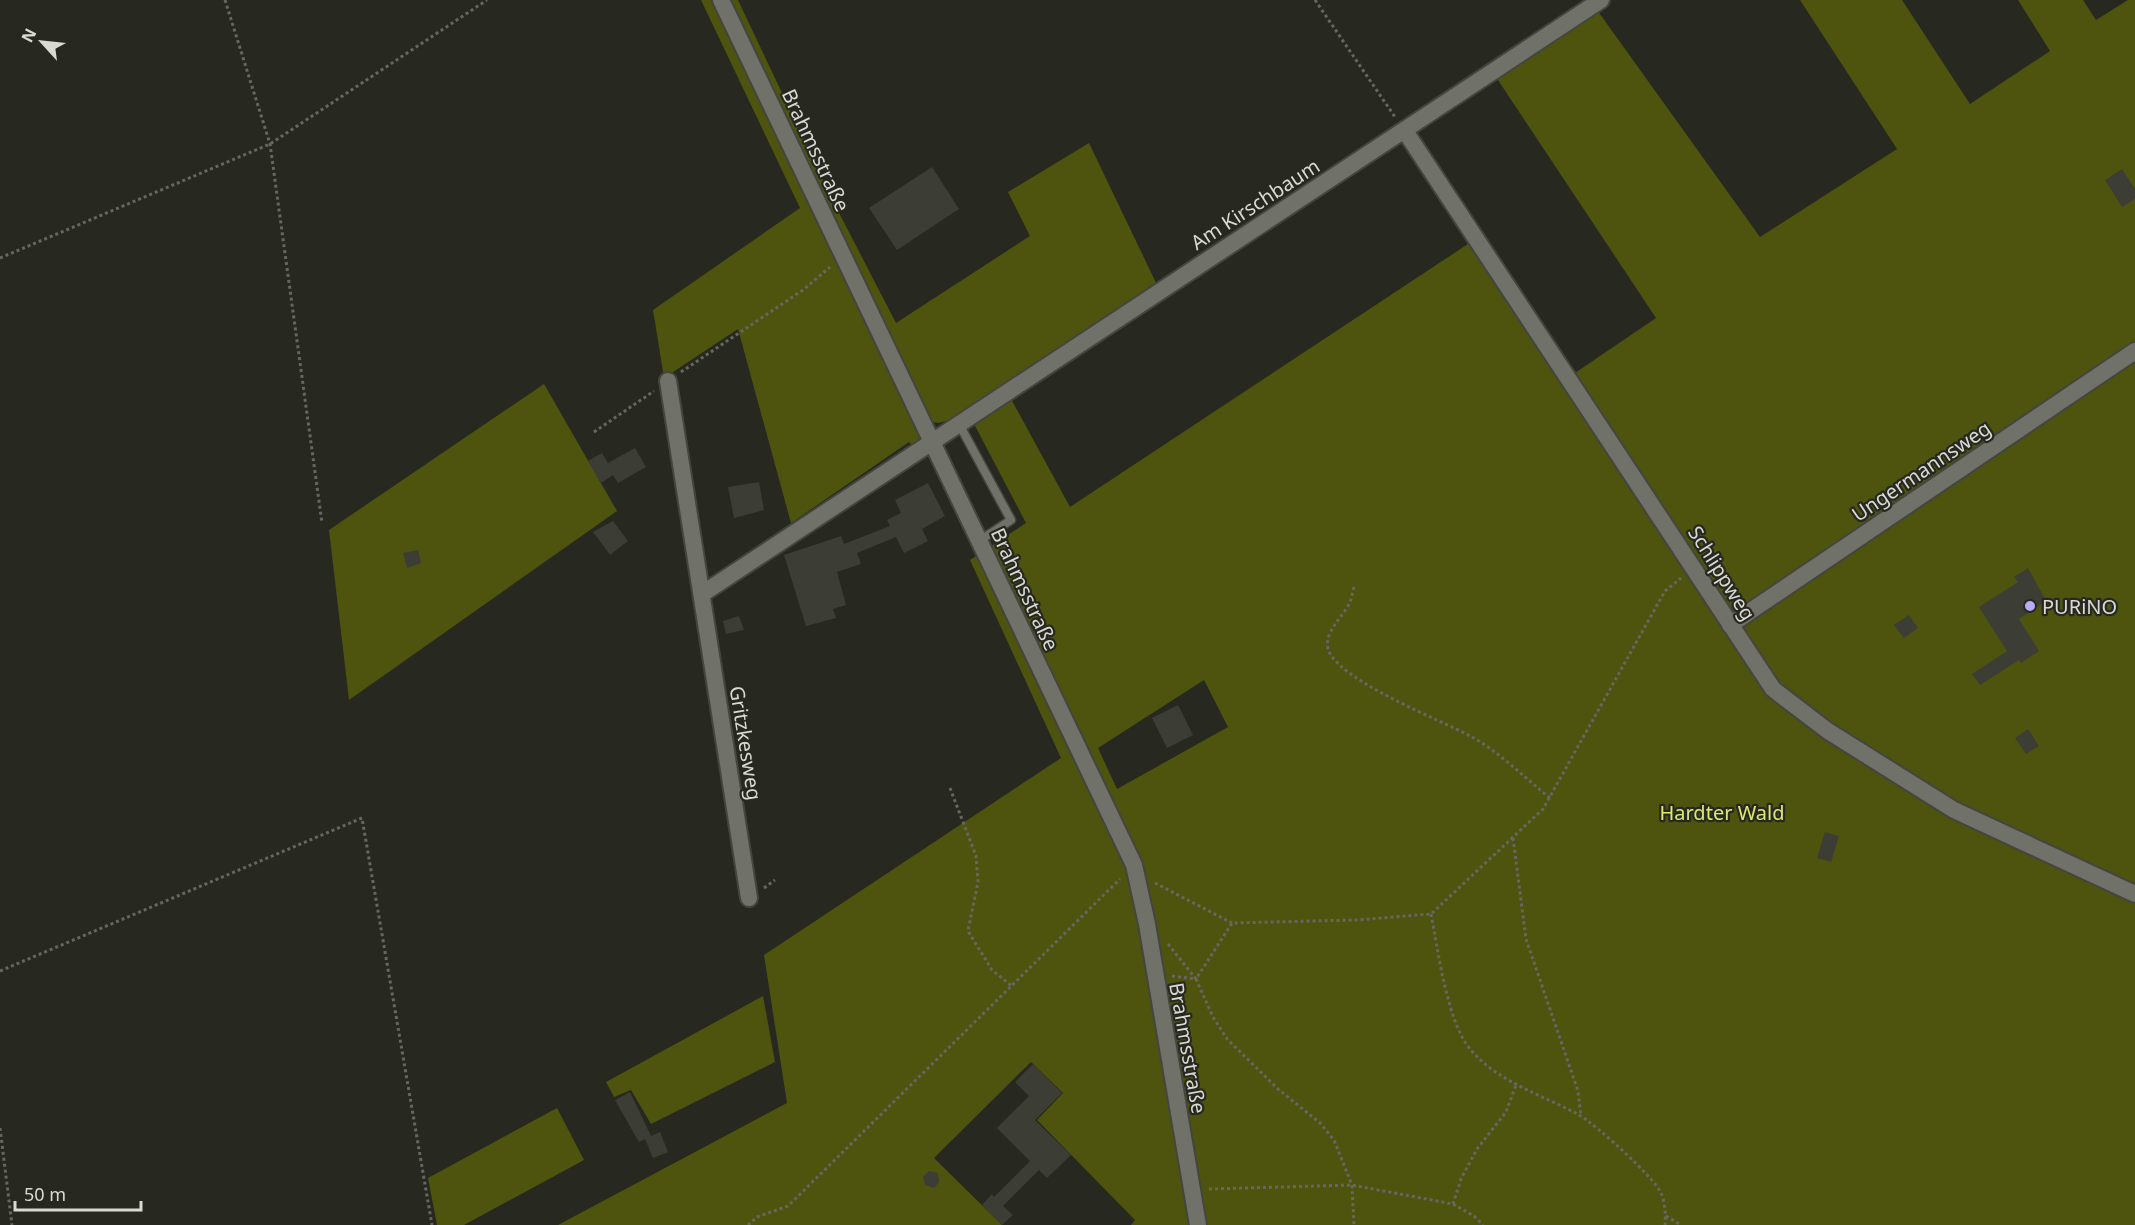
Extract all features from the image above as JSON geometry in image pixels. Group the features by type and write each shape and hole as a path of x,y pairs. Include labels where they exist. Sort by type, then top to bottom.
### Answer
{"street":[{"name":"Brahmsstraße","path":"721,0 1135,870 1198,1225"},
{"name":"Am Kirschbaum","path":"932,441 1601,0"},
{"name":"Schlippweg","path":"1405,131 1773,689 1828,730 1954,810 2135,894"},
{"name":"Ungermannsweg","path":"1730,625 2135,351"},
{"name":"Gritzkesweg","path":"668,381 749,898"},
{"path":"702,594 932,441"}],"lane":[{"path":"959,423 1011,520 979,541"}],"path":[{"path":"225,0 270,144 322,523"},
{"path":"0,258 270,144 487,0"},
{"path":"1315,0 1405,131"},
{"path":"594,432 803,290 843,256"},
{"path":"748,1225 757,1216 788,1206 1135,870 1155,884 1232,923 1356,920 1431,914 1543,809 1665,591 1695,568"},
{"path":"1354,587 1350,603 1330,633 1328,648 1336,662 1359,680 1434,720 1472,737 1550,798"},
{"path":"950,788 976,855 978,882 968,931 992,970 1012,987"},
{"path":"0,971 362,818 432,1225"},
{"path":"1514,838 1526,939 1578,1091 1581,1116"},
{"path":"1155,884 1158,895"},
{"path":"1431,914 1449,1005 1469,1048 1491,1069 1581,1116 1651,1178 1661,1194 1666,1216 1665,1225"},
{"path":"1196,979 1232,923"},
{"path":"1166,935 1167,943 1196,979 1213,1017 1243,1059 1320,1123 1334,1140 1352,1185 1354,1225"},
{"path":"1154,973 1196,979"},
{"path":"1453,1204 1461,1179 1477,1149 1506,1112 1516,1084"},
{"path":"0,1128 12,1225"},
{"path":"1192,1189 1352,1185 1453,1204 1483,1225"},
{"path":"1666,1216 1681,1225"}],"green space":[{"path":"701,0 711,0 920,437 913,447 909,442 791,523 738,329 664,378 653,310 800,208"},
{"path":"728,0 738,0 836,207 896,323 1030,236 1008,192 1089,143 1158,287 956,418 939,423 932,422"},
{"name":"Hardter Wald","path":"1800,0 1902,0 1970,104 2050,51 2018,0 2083,0 2096,20 2128,0 2135,0 2135,1225 1131,1225 1135,1220 1037,1120 1063,1093 1031,1062 934,1158 1002,1225 558,1225 787,1103 764,955 1061,758 970,560 1026,523 973,422 1010,397 1070,507 1471,242 1572,375 1656,318 1496,77 1597,10 1760,237 1897,149","holes":["1204,680 1228,727 1117,789 1098,748"]},
{"path":"544,384 617,511 349,700 329,530"},
{"path":"763,996 775,1062 651,1124 631,1090 614,1097 606,1082"},
{"path":"557,1108 584,1160 464,1225 437,1225 428,1178"}],"building":[{"path":"932,167 959,209 897,250 869,208"},
{"path":"2122,169 2135,189 2135,199 2122,207 2105,180"},
{"path":"635,448 646,467 618,483 613,475 601,483 588,461 602,453 608,463"},
{"path":"759,482 764,510 734,518 728,487"},
{"path":"928,483 945,516 922,529 928,541 904,553 896,537 857,553 861,564 837,572 846,605 833,609 836,618 806,626 784,555 841,536 844,544 890,526 887,520 901,513 895,500"},
{"path":"613,521 628,541 610,555 593,532"},
{"path":"418,550 421,563 407,568 403,553"},
{"path":"2028,568 2046,601 2019,619 2039,651 2021,663 2019,660 1980,685 1972,674 2007,651 1979,607 2018,582 2014,577"},
{"path":"1909,615 1918,628 1904,638 1894,625"},
{"path":"739,616 744,630 726,634 723,621"},
{"path":"1178,705 1193,735 1167,748 1152,718"},
{"path":"2028,729 2039,746 2026,754 2015,738"},
{"path":"1825,832 1839,836 1831,862 1817,858"},
{"path":"1033,1064 1062,1093 1035,1120 1071,1155 1047,1178 1039,1170 1003,1206 1013,1215 1002,1225 982,1205 992,1194 994,1197 1030,1161 997,1128 1029,1096 1015,1082"},
{"path":"630,1092 651,1136 660,1132 668,1152 653,1158 645,1139 639,1142 615,1100"},
{"path":"929,1171 938,1173 939,1182 934,1188 925,1185 923,1177"}],"place":[{"name":"PURiNO","path":"2030,606"}]}
